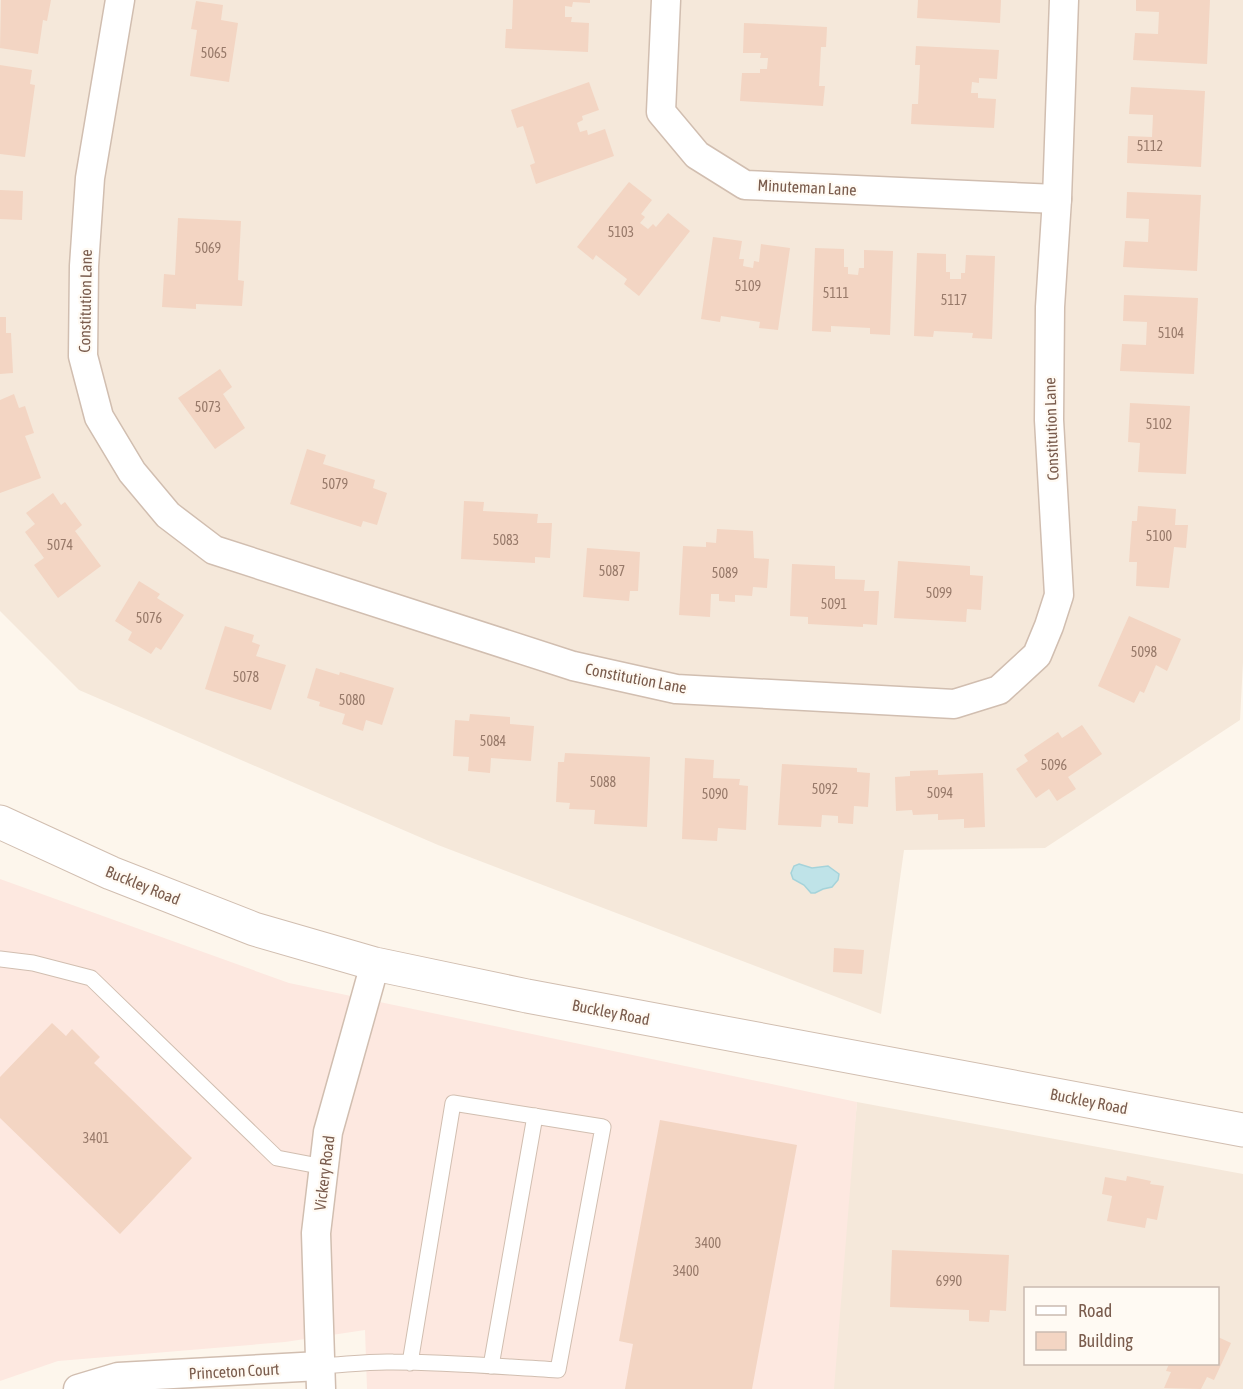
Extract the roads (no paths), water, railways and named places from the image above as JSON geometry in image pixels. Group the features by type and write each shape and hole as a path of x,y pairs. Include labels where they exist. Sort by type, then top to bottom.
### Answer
{"street":[{"name":"Constitution Lane","path":"120,0 90,178 84,266 83,356 99,417 132,472 168,515 214,550 573,666 676,689 954,704 999,690 1036,655 1059,595 1049,420 1050,307 1057,199 1064,0"},
{"name":"Minuteman Lane","path":"666,0 661,112 697,155 745,184 1057,199"},
{"name":"Buckley Road","path":"0,822 111,873 243,924 375,964 526,996 1243,1130"},
{"name":"Vickery Road","path":"320,1378 316,1233 328,1132 375,964"},
{"name":"Princeton Court","path":"78,1389 118,1377 320,1378"}],"lane":[{"path":"0,959 33,963 91,978 278,1158 324,1167"},
{"path":"320,1378 392,1362 410,1363 491,1366 558,1370 603,1127 453,1103 410,1363"},
{"path":"491,1366 535,1116"}],"water":[{"path":"799,864 812,868 828,866 839,874 838,880 832,887 811,893 804,885 793,879 791,873 794,866"}]}
